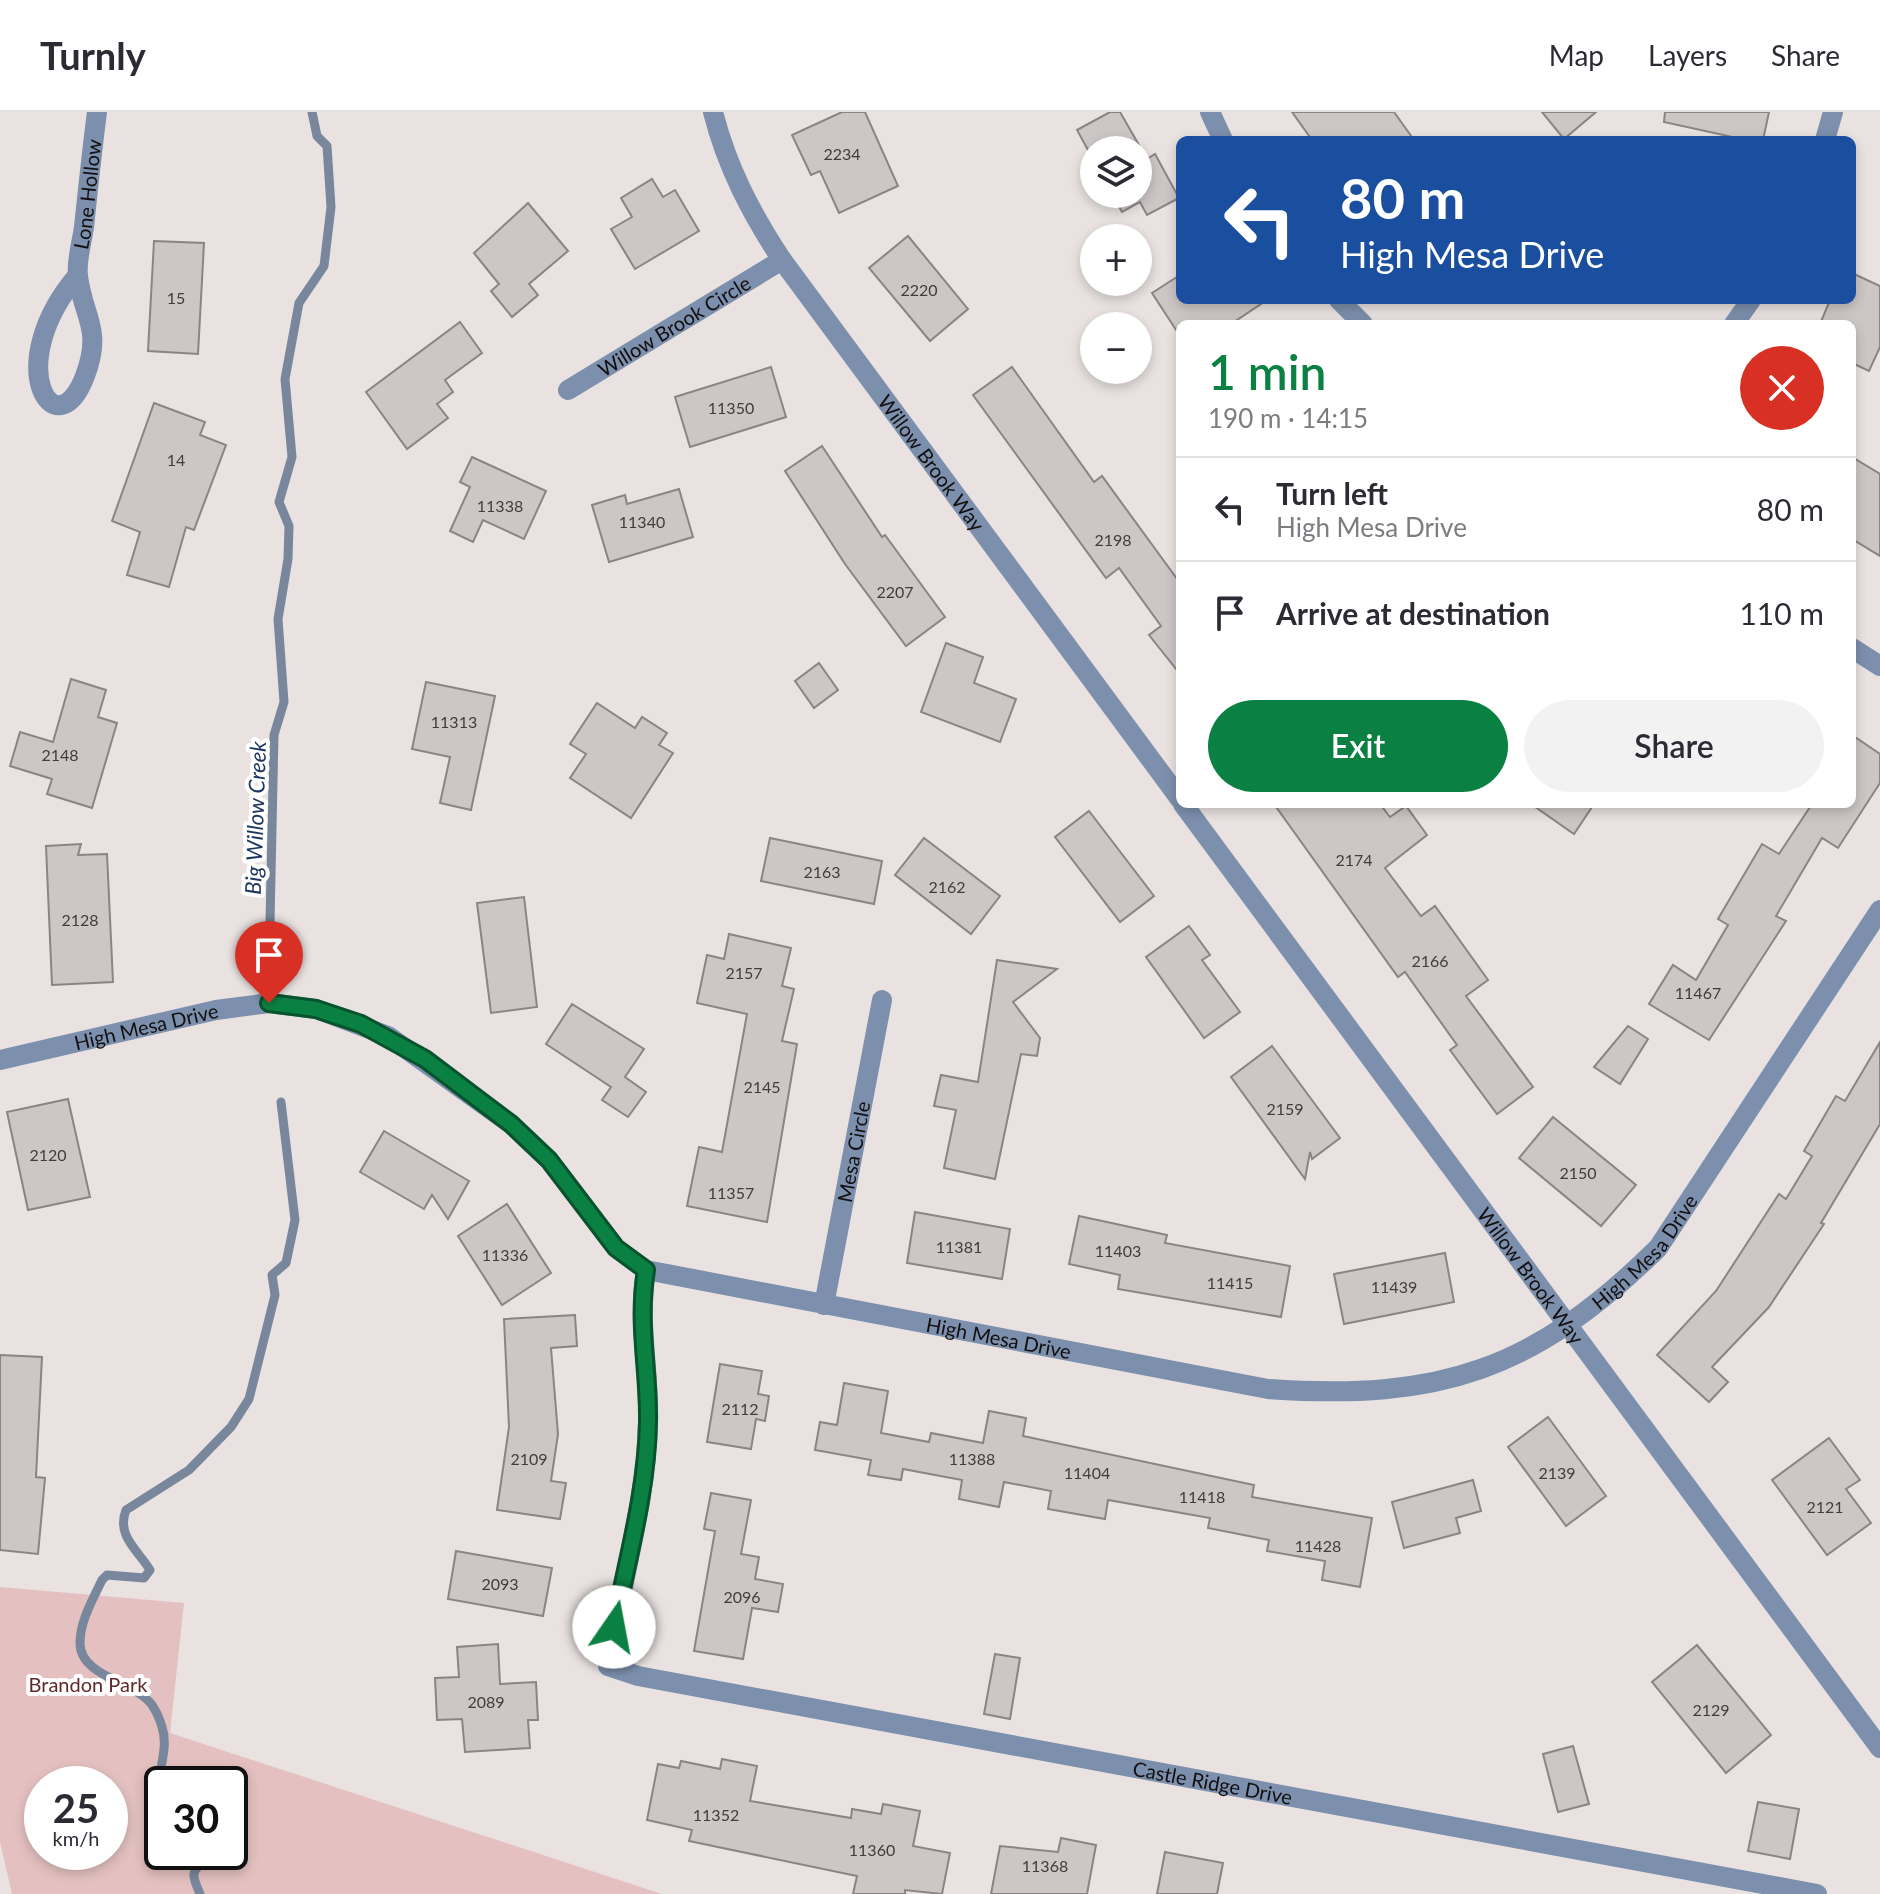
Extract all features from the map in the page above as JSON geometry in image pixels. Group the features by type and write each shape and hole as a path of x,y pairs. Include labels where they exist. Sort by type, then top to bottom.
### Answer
{"street":[{"name":"Lone Hollow","path":"78,275 52,295 30,322 19,355 18,377 25,394 40,405 59,404 72,396 82,383 93,340 90,314 78,275 97,112"},
{"name":"Willow Brook Way","path":"713,112 722,145 747,206 782,260 1176,794"},
{"path":"1210,112 1221,136"},
{"path":"1826,136 1833,112"},
{"name":"Willow Brook Circle","path":"568,390 782,260"},
{"path":"1343,304 1359,320"},
{"path":"1856,651 1880,666"},
{"name":"Willow Brook Way","path":"1186,808 1880,1748"},
{"name":"High Mesa Drive","path":"0,1060 216,1010 269,1003 316,1009 388,1036 511,1124 549,1160 616,1248 646,1270 1268,1389 1338,1394 1405,1389 1460,1377 1529,1350 1611,1295 1658,1248 1880,910"},
{"name":"Mesa Circle","path":"824,1305 882,1000"},
{"name":"Castle Ridge Drive","path":"646,1270 640,1308 648,1421 644,1480 608,1666 653,1679 1817,1894"}],"green space":[{"name":"Brandon Park","path":"0,1587 184,1603 170,1733 662,1894 12,1894 0,1842"}],"building":[{"path":"842,112 865,112 898,186 839,213 820,171 811,175 792,135"},
{"path":"1110,112 1120,112 1134,136 1080,136 1077,130"},
{"path":"1292,112 1394,112 1411,136 1309,136"},
{"path":"1542,112 1596,112 1568,136 1562,136"},
{"path":"1665,112 1769,112 1764,136 1728,136 1664,122"},
{"path":"1155,154 1176,192 1176,200 1147,215 1143,208 1152,208 1152,156"},
{"path":"652,179 663,197 675,190 699,231 635,269 611,229 632,217 621,198"},
{"path":"528,203 568,251 529,284 538,295 512,317 491,291 499,284 474,253"},
{"path":"908,236 968,309 930,341 869,268"},
{"path":"154,241 204,243 198,354 148,351"},
{"path":"1856,275 1880,286 1880,347 1869,371 1856,365 1856,320 1822,320 1828,304 1856,304"},
{"path":"1176,278 1176,304 1261,304 1237,320 1176,320 1176,330 1152,293"},
{"path":"460,322 482,353 445,380 453,392 437,404 448,418 407,449 366,392"},
{"path":"771,367 786,417 690,447 675,397"},
{"path":"1012,367 1094,482 1102,476 1176,578 1176,669 1149,635 1161,626 1119,568 1106,578 973,395"},
{"path":"154,403 205,422 200,435 226,445 194,530 186,527 169,587 127,575 140,532 112,521"},
{"path":"822,446 882,537 885,535 945,617 906,646 845,564 785,471"},
{"path":"472,457 546,491 524,539 483,520 473,542 450,531 470,487 460,482"},
{"path":"1856,459 1880,474 1880,556 1856,541"},
{"path":"679,489 693,537 609,562 592,505 625,495 627,504"},
{"path":"946,643 983,657 974,683 1016,699 1000,742 921,712"},
{"path":"819,663 838,690 814,708 795,681"},
{"path":"71,679 106,690 98,717 117,723 92,808 47,794 52,779 10,766 20,732 53,742"},
{"path":"426,682 495,696 471,810 440,803 450,757 412,749"},
{"path":"597,703 635,728 642,717 667,733 659,745 673,753 631,818 570,778 586,754 570,744"},
{"path":"1856,738 1880,754 1880,783 1838,848 1822,838 1776,916 1786,921 1709,1040 1649,1004 1673,965 1696,980 1728,925 1718,919 1762,844 1779,854 1809,808 1856,808"},
{"path":"1277,808 1383,808 1390,817 1407,808 1427,835 1385,868 1421,916 1435,906 1488,980 1466,996 1533,1087 1497,1114 1450,1050 1457,1045 1405,972 1398,977"},
{"path":"1537,808 1591,808 1574,834"},
{"path":"1089,811 1154,896 1120,922 1055,837"},
{"path":"770,838 882,861 874,904 761,881"},
{"path":"924,838 1000,896 971,934 895,875"},
{"path":"81,844 78,855 107,854 113,982 52,985 46,846"},
{"path":"524,897 537,1007 491,1013 477,903"},
{"path":"1189,926 1210,955 1202,960 1240,1012 1204,1038 1146,957"},
{"path":"729,934 791,948 782,986 794,989 782,1041 797,1044 767,1222 687,1206 699,1147 722,1152 747,1014 697,1003 707,955 724,959"},
{"path":"997,960 1057,969 1013,1002 1040,1038 1037,1056 1021,1054 995,1179 944,1168 956,1110 934,1106 941,1075 978,1082"},
{"path":"572,1004 644,1049 625,1077 646,1092 628,1117 602,1100 611,1087 546,1044"},
{"path":"1628,1026 1648,1039 1620,1084 1594,1067"},
{"path":"1880,1042 1880,1124 1821,1223 1824,1224 1769,1307 1712,1367 1728,1382 1709,1402 1657,1355 1716,1291 1779,1194 1786,1199 1812,1156 1804,1151 1836,1096 1845,1101"},
{"path":"1272,1046 1340,1138 1312,1159 1310,1152 1305,1179 1231,1077"},
{"path":"68,1099 90,1197 28,1210 7,1112"},
{"path":"1553,1117 1636,1185 1601,1226 1519,1158"},
{"path":"384,1131 469,1181 448,1219 432,1195 424,1209 360,1172"},
{"path":"507,1204 551,1273 502,1305 458,1236"},
{"path":"915,1212 1010,1229 1002,1279 907,1263"},
{"path":"1079,1216 1167,1235 1165,1243 1290,1266 1281,1317 1118,1289 1120,1275 1069,1264"},
{"path":"1445,1253 1454,1302 1344,1324 1334,1274"},
{"path":"575,1315 577,1346 551,1348 558,1434 551,1481 566,1483 560,1519 497,1510 509,1427 504,1319"},
{"path":"0,1355 42,1357 36,1477 45,1478 38,1554 0,1550"},
{"path":"720,1364 762,1371 758,1394 769,1396 765,1421 756,1419 751,1449 707,1442"},
{"path":"844,1383 888,1391 881,1433 929,1442 931,1433 983,1443 989,1411 1026,1418 1023,1436 1254,1485 1252,1497 1372,1518 1360,1587 1322,1580 1325,1561 1267,1551 1269,1540 1208,1528 1210,1518 1108,1500 1105,1519 1048,1509 1051,1491 1004,1482 999,1507 959,1499 962,1480 903,1469 901,1480 868,1475 871,1460 815,1450 820,1422 837,1425"},
{"path":"1548,1417 1606,1496 1566,1526 1508,1447"},
{"path":"1829,1438 1860,1480 1846,1489 1871,1523 1827,1555 1772,1480"},
{"path":"1473,1480 1481,1511 1456,1518 1460,1533 1404,1548 1392,1502"},
{"path":"711,1493 751,1500 741,1554 759,1557 755,1579 783,1584 778,1612 752,1608 743,1659 694,1651 715,1531 704,1529"},
{"path":"456,1551 552,1568 543,1616 448,1599"},
{"path":"498,1644 500,1684 536,1682 538,1720 528,1720 530,1748 465,1752 462,1719 437,1720 435,1678 459,1677 457,1647"},
{"path":"1697,1645 1771,1735 1726,1773 1652,1682"},
{"path":"995,1654 1020,1658 1010,1719 984,1714"},
{"path":"1573,1746 1589,1804 1558,1812 1543,1754"},
{"path":"722,1759 757,1766 750,1801 851,1818 852,1809 881,1814 883,1804 920,1811 913,1846 950,1853 942,1894 905,1890 905,1894 853,1894 857,1876 689,1841 692,1830 647,1820 658,1764 679,1768 681,1761 720,1769"},
{"path":"1758,1802 1799,1809 1790,1859 1748,1851"},
{"path":"1061,1838 1096,1845 1087,1894 991,1894 1000,1846 1058,1852"},
{"path":"1165,1852 1223,1863 1217,1894 1157,1894"}],"waterway":[{"name":"Big Willow Creek","path":"270,922 274,735 284,702 278,619 288,559 289,526 279,502 292,457 285,379 299,303 324,266 331,207 327,146 317,136 312,112"},
{"name":"Big Willow Creek","path":"161,1766 164,1737 152,1705 134,1690 89,1664 82,1654 81,1635 91,1602 107,1575 144,1578 150,1570 126,1535 126,1510 189,1470 231,1427 249,1399 275,1295 272,1275 286,1263 295,1220 281,1102"},
{"name":"Big Willow Creek","path":"196,1870 194,1879 200,1894"}],"route":[{"path":"269,1003 316,1009 361,1024 388,1036 425,1059 511,1124 549,1160 616,1248 646,1270 640,1308 648,1421 644,1480 614,1627"}]}
